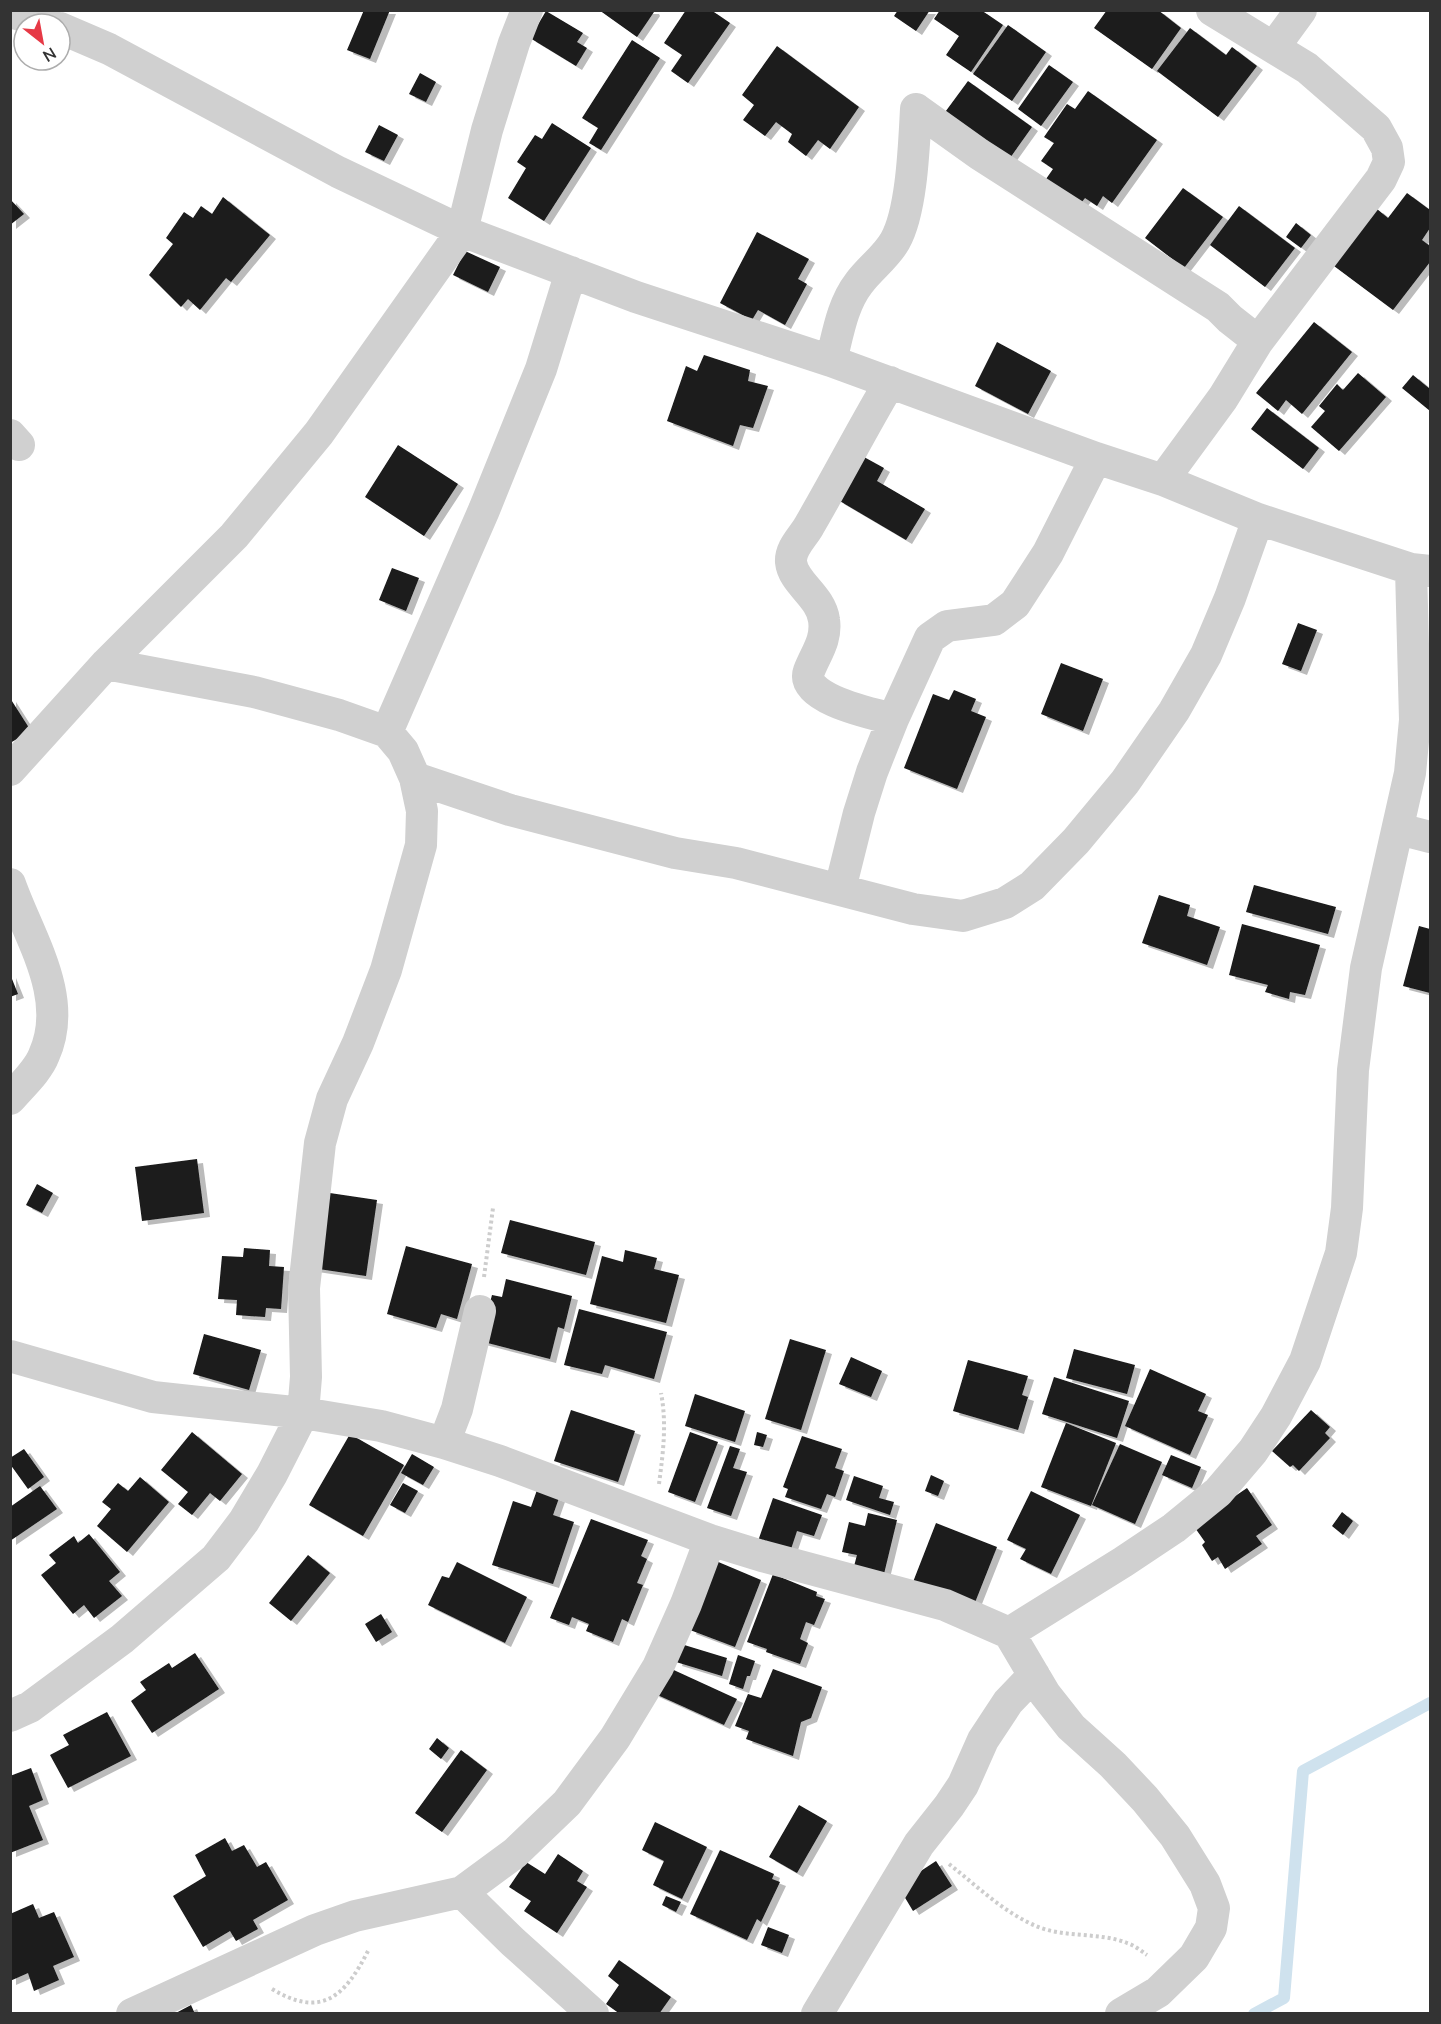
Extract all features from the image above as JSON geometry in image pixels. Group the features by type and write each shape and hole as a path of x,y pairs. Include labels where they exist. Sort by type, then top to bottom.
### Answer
{"street":[{"path":"10,770 106,664 234,536 319,434 462,231 487,130 514,43 527,10"},
{"path":"1163,480 1223,398 1258,340 1360,208 1381,179 1389,162 1387,147 1376,128 1307,68 1212,10"},
{"path":"1274,47 1302,10"},
{"path":"72,33 109,49 338,172 462,231 636,297 831,361 1096,458 1163,480 1258,519 1421,570 1415,720 1410,773 1366,968 1353,1070 1347,1208 1341,1253 1305,1361 1276,1416 1254,1451 1218,1492 1174,1528 1010,1633"},
{"path":"831,361 849,298 859,282 895,242 903,222 913,155 916,109 988,160 1218,307 1230,320 1258,340"},
{"path":"387,732 484,510 541,369 571,272"},
{"path":"890,382 863,426 820,507 793,550 791,564 821,606 824,619 825,637 808,674 809,682 816,691 831,701 893,719"},
{"path":"840,889 872,772 930,638 947,626 994,620 1015,604 1048,553 1096,458"},
{"path":"415,778 510,810 675,853 736,862 914,909 963,916 1005,903 1032,886 1076,841 1125,782 1174,711 1210,646 1258,519"},
{"path":"10,1716 30,1707 122,1639 216,1558 244,1521 272,1474 303,1413 306,1377 304,1288 320,1143 332,1099 358,1043 386,970 421,846 422,811 415,778 403,751 387,732 339,715 254,692 106,664"},
{"path":"1399,829 1431,837"},
{"path":"10,884 32,934 50,986 53,1023 44,1056 10,1099"},
{"path":"444,1443 458,1410 480,1311"},
{"path":"10,1356 153,1397 303,1413 381,1426 444,1443 500,1461 710,1540 945,1605 1010,1633 1045,1694 1071,1727 1113,1765 1175,1836 1205,1884 1214,1908 1212,1928 1194,1957 1158,1992 1121,2013"},
{"path":"132,2013 315,1930 355,1916 462,1892 515,1853 543,1828 586,1779 615,1738 658,1667 686,1604 710,1540"},
{"path":"817,2013 919,1844 963,1785 983,1740 1008,1701 1034,1675"},
{"path":"462,1892 513,1942 593,2013"}],"path":[{"path":"480,1311 493,1208"},
{"path":"650,1516 658,1490 665,1441 664,1409 660,1393"},
{"path":"919,1844 947,1862 1008,1911 1038,1927 1129,1943 1176,1975"},
{"path":"241,1964 290,1999 308,2002 324,2001 341,1993 353,1979 390,1908"}],"building":[{"path":"364,10 390,10 370,59 347,50"},
{"path":"599,10 653,10 654,12 637,37"},
{"path":"686,10 711,10 730,23 688,83 671,71 682,55 664,43"},
{"path":"898,10 930,10 916,31 894,16"},
{"path":"940,10 981,10 1003,25 971,72 946,55 959,36 934,19"},
{"path":"1107,10 1158,10 1181,28 1152,69 1094,28"},
{"path":"546,11 583,33 577,42 587,48 576,66 530,38"},
{"path":"1008,25 1046,52 1012,101 973,74"},
{"path":"1190,28 1226,55 1232,47 1257,66 1218,117 1157,71"},
{"path":"632,40 660,58 601,150 589,143 598,128 582,118"},
{"path":"777,46 859,107 830,149 818,140 806,156 788,142 792,134 776,122 765,136 743,120 754,105 742,95"},
{"path":"1049,65 1073,82 1041,126 1018,109"},
{"path":"420,73 436,82 426,102 409,94"},
{"path":"968,81 1032,127 1005,165 940,119"},
{"path":"1088,91 1157,140 1112,203 1103,196 1097,206 1085,198 1081,203 1046,179 1053,169 1041,161 1054,143 1044,137 1067,104 1075,109"},
{"path":"552,123 591,148 544,221 508,198 526,168 517,162 535,135 542,139"},
{"path":"379,125 398,135 384,161 365,152"},
{"path":"1183,188 1223,217 1184,268 1145,238"},
{"path":"1407,193 1430,210 1430,228 1422,240 1430,246 1430,262 1393,310 1334,266 1377,209 1388,218"},
{"path":"223,197 270,235 231,282 226,278 200,310 188,299 181,307 149,275 173,244 166,238 184,212 193,218 201,206 212,214"},
{"path":"10,199 24,214 10,225"},
{"path":"1239,206 1295,248 1265,287 1210,245"},
{"path":"1296,223 1311,235 1301,248 1286,237"},
{"path":"757,232 809,259 798,279 807,284 785,325 758,310 752,320 720,303"},
{"path":"465,251 500,267 488,292 453,275"},
{"path":"1314,322 1352,352 1302,414 1286,400 1278,411 1256,393"},
{"path":"997,342 1051,371 1028,414 975,386"},
{"path":"704,355 750,370 748,381 768,386 753,428 740,425 733,446 667,421 686,366 697,371"},
{"path":"1358,373 1386,397 1339,451 1311,427 1325,411 1319,406 1337,384 1343,390"},
{"path":"1413,375 1430,389 1430,411 1402,388"},
{"path":"1267,408 1319,448 1303,469 1251,429"},
{"path":"398,445 458,484 424,536 365,497"},
{"path":"864,457 884,468 877,481 925,509 906,540 838,500"},
{"path":"392,568 419,578 406,611 379,600"},
{"path":"1298,623 1317,630 1301,671 1282,664"},
{"path":"1061,663 1103,679 1083,731 1041,714"},
{"path":"954,690 976,699 971,711 986,717 957,789 904,768 933,694 949,700"},
{"path":"10,698 31,731 10,743"},
{"path":"1254,885 1336,907 1328,934 1246,912"},
{"path":"1159,895 1190,905 1187,916 1220,927 1207,965 1142,943"},
{"path":"1242,924 1320,945 1305,995 1290,992 1289,999 1265,992 1268,985 1229,975"},
{"path":"1419,926 1430,929 1430,993 1403,986"},
{"path":"10,974 18,994 10,997"},
{"path":"197,1159 204,1213 142,1221 135,1167"},
{"path":"37,1184 53,1193 42,1213 26,1205"},
{"path":"323,1192 377,1200 366,1276 312,1268"},
{"path":"510,1220 595,1242 586,1275 501,1253"},
{"path":"406,1246 472,1264 457,1319 441,1314 436,1328 387,1314"},
{"path":"244,1248 270,1250 269,1266 284,1267 281,1309 266,1308 265,1317 236,1315 237,1300 218,1299 222,1256 243,1257"},
{"path":"625,1250 657,1258 654,1269 679,1275 666,1323 590,1304 602,1256 623,1262"},
{"path":"506,1279 572,1296 564,1329 558,1327 550,1359 480,1341 492,1295 502,1297"},
{"path":"579,1309 667,1332 654,1379 605,1365 602,1374 564,1365"},
{"path":"204,1334 261,1350 249,1390 193,1374"},
{"path":"790,1339 826,1350 801,1430 765,1419"},
{"path":"1074,1349 1135,1365 1127,1394 1066,1378"},
{"path":"851,1357 882,1371 871,1397 839,1384"},
{"path":"968,1360 1028,1376 1022,1395 1028,1397 1018,1430 953,1411"},
{"path":"1150,1369 1206,1394 1198,1411 1208,1415 1190,1455 1125,1426"},
{"path":"1054,1377 1129,1401 1117,1438 1042,1414"},
{"path":"695,1394 745,1411 735,1442 685,1426"},
{"path":"571,1410 635,1431 618,1482 554,1461"},
{"path":"1311,1410 1330,1427 1325,1433 1330,1438 1299,1471 1293,1465 1290,1467 1272,1451"},
{"path":"1066,1423 1116,1443 1091,1506 1041,1487"},
{"path":"192,1432 242,1474 220,1501 210,1493 192,1515 178,1504 188,1492 161,1470"},
{"path":"690,1432 718,1442 695,1502 668,1492"},
{"path":"757,1432 767,1435 763,1447 754,1445"},
{"path":"350,1434 404,1465 363,1536 309,1505"},
{"path":"802,1436 842,1449 835,1468 844,1471 835,1497 827,1494 821,1509 785,1497 788,1489 783,1487"},
{"path":"1120,1444 1162,1462 1135,1524 1092,1505"},
{"path":"730,1446 740,1449 733,1468 747,1472 731,1516 707,1508"},
{"path":"24,1449 44,1477 28,1489 10,1464 10,1458"},
{"path":"412,1454 434,1467 423,1485 401,1473"},
{"path":"1171,1455 1201,1467 1192,1488 1162,1475"},
{"path":"931,1475 944,1481 938,1496 925,1491"},
{"path":"854,1476 883,1486 879,1498 894,1502 890,1515 846,1500"},
{"path":"140,1477 169,1502 127,1552 97,1526 111,1509 102,1502 118,1483 128,1491"},
{"path":"403,1483 418,1491 405,1513 390,1505"},
{"path":"40,1486 57,1509 10,1541 10,1507"},
{"path":"1247,1488 1272,1525 1256,1536 1262,1544 1225,1569 1218,1557 1212,1561 1202,1545 1205,1542 1193,1525"},
{"path":"537,1490 559,1498 553,1515 574,1522 553,1584 492,1565 513,1501 531,1507"},
{"path":"1031,1491 1080,1515 1051,1574 1020,1559 1026,1549 1007,1540"},
{"path":"773,1498 822,1515 814,1536 797,1531 789,1555 757,1544"},
{"path":"1342,1512 1353,1521 1343,1535 1332,1526"},
{"path":"868,1513 897,1520 883,1578 853,1570 857,1555 842,1552 849,1522 865,1526"},
{"path":"591,1519 648,1540 641,1556 647,1559 637,1583 643,1585 628,1622 622,1619 613,1642 586,1631 589,1624 572,1617 569,1625 550,1618"},
{"path":"936,1523 997,1547 974,1605 913,1582"},
{"path":"89,1534 120,1572 109,1581 122,1596 94,1618 84,1605 73,1614 41,1575 56,1563 49,1555 74,1536 78,1543"},
{"path":"308,1555 330,1573 291,1621 269,1603"},
{"path":"716,1561 761,1580 735,1647 690,1630"},
{"path":"457,1562 527,1597 505,1643 428,1605 442,1576 449,1578"},
{"path":"773,1574 817,1592 816,1596 825,1599 814,1625 806,1622 800,1639 808,1643 800,1664 766,1652 767,1649 747,1642"},
{"path":"381,1614 392,1632 376,1642 365,1624"},
{"path":"681,1644 727,1658 722,1676 676,1662"},
{"path":"195,1653 219,1689 152,1733 131,1701 146,1690 140,1682 169,1663 172,1668"},
{"path":"738,1655 755,1661 743,1689 729,1684"},
{"path":"665,1666 737,1699 724,1725 653,1693"},
{"path":"773,1669 822,1687 811,1718 801,1722 793,1756 746,1739 749,1731 735,1726 748,1694 761,1698"},
{"path":"107,1712 131,1756 68,1788 50,1755 69,1745 63,1735"},
{"path":"437,1738 449,1748 441,1759 429,1749"},
{"path":"461,1750 487,1770 442,1832 415,1813"},
{"path":"31,1768 43,1800 29,1806 43,1840 10,1853 10,1776"},
{"path":"799,1805 827,1821 797,1873 769,1857"},
{"path":"655,1822 707,1847 682,1899 653,1885 664,1861 642,1850"},
{"path":"225,1838 232,1851 244,1845 257,1867 266,1862 288,1900 253,1920 258,1929 236,1941 230,1931 203,1947 173,1896 206,1876 195,1855"},
{"path":"720,1850 774,1874 772,1879 780,1882 761,1922 757,1919 747,1940 690,1914"},
{"path":"558,1854 583,1871 577,1881 587,1887 557,1933 524,1911 531,1901 509,1887 526,1862 545,1874"},
{"path":"936,1861 952,1886 913,1911 898,1886"},
{"path":"666,1896 681,1902 676,1912 662,1905"},
{"path":"33,1904 39,1918 54,1912 74,1957 53,1966 59,1980 34,1991 28,1973 10,1981 10,1914"},
{"path":"768,1927 789,1935 782,1953 761,1945"},
{"path":"619,1960 671,1997 659,2014 620,2014 606,2004 619,1985 608,1976"},
{"path":"191,2005 195,2014 174,2014"}],"waterway":[{"path":"1254,2014 1284,1998 1303,1771 1430,1703"}]}
